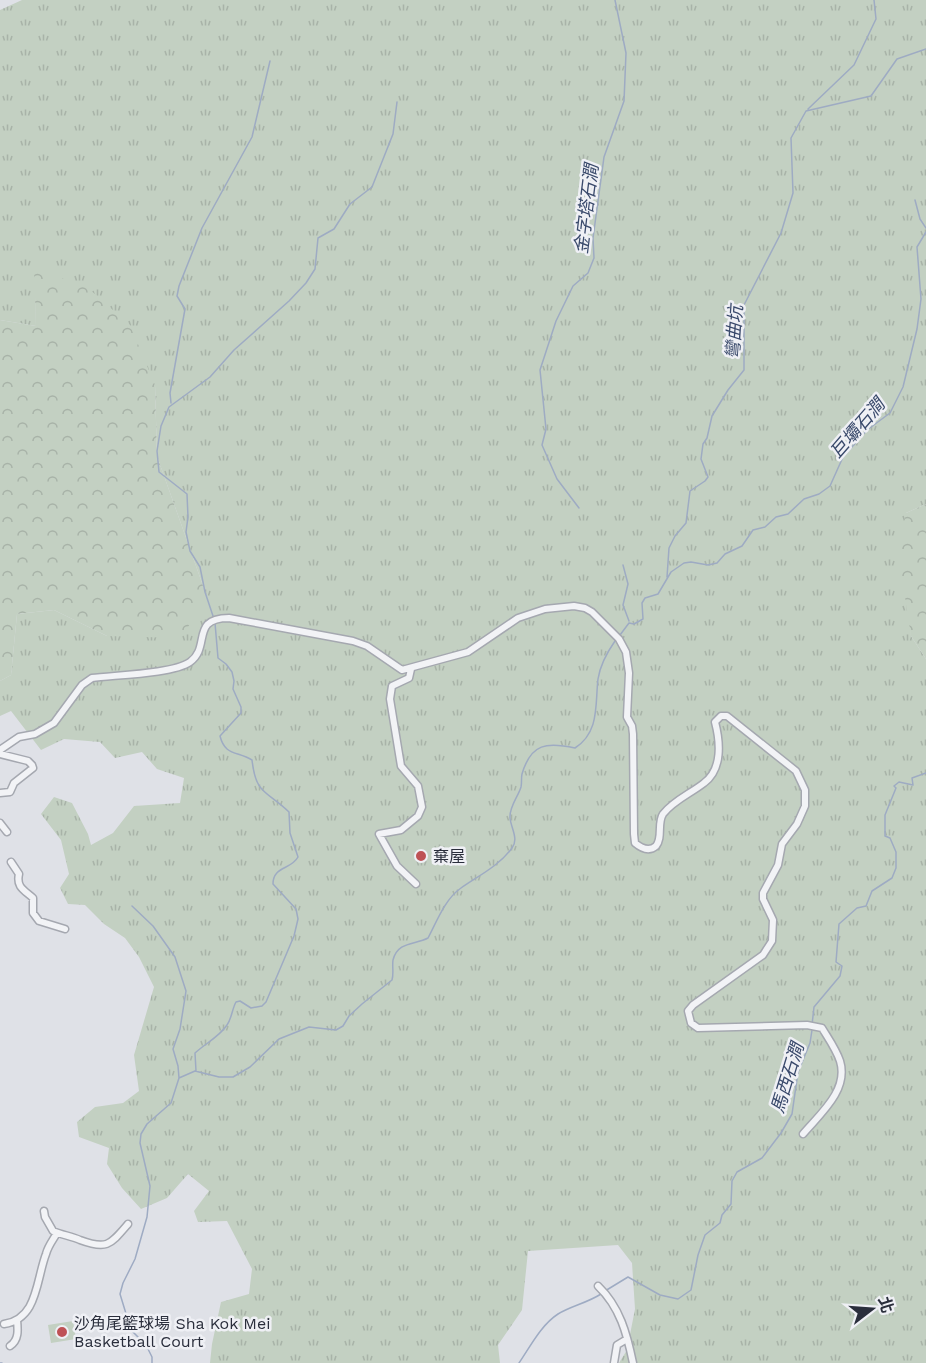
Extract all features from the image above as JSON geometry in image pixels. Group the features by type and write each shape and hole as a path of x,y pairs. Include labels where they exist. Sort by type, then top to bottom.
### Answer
{"street":[{"path":"0,752 19,736 35,734 54,723 82,685 92,678 169,670 190,662 197,652 204,628 210,622 220,618 353,641 367,646 398,669 411,669 468,652 518,618 545,609 574,606 585,608 619,639 626,652 627,717 633,734 634,834 635,843 641,848 655,847 661,818 667,810 708,780 720,751 715,722 721,716 727,716 796,771 805,790 805,806 797,824 782,844 778,865 763,893 763,899 772,920 772,941 763,955 693,1005 688,1011 691,1023 698,1028 812,1025 822,1028 839,1058 843,1076 832,1101 803,1134"},
{"path":"411,669 408,678 392,686 390,699 401,766 418,786 422,807 418,816 401,831 379,834 398,866 416,884"},
{"path":"0,752 33,765 33,768 14,783 10,792 0,793"},
{"path":"0,823 7,832"},
{"path":"11,862 19,874 17,880 19,886 33,898 35,917 39,921 65,929"},
{"path":"44,1211 53,1231 90,1244 105,1246 115,1240 128,1224"},
{"path":"4,1324 24,1316 31,1304 49,1245 57,1233"},
{"path":"599,1288 606,1294 621,1317 633,1363"},
{"path":"10,1346 15,1343 17,1320"},
{"path":"614,1363 617,1345 627,1339"}],"green space":[{"path":"22,0 926,0 926,504 906,513 911,636 926,659 926,1363 619,1363 627,1350 635,1309 632,1263 618,1245 528,1251 522,1310 498,1345 500,1363 210,1363 221,1302 249,1294 252,1269 227,1221 198,1222 194,1211 209,1191 188,1174 167,1198 141,1209 122,1188 107,1164 109,1148 79,1137 77,1122 95,1107 123,1103 139,1091 134,1055 154,987 139,957 125,938 104,924 85,905 68,904 60,888 69,874 61,840 41,814 54,797 72,803 88,834 91,845 113,833 134,806 180,803 184,778 157,769 142,752 115,758 100,742 64,739 41,750 11,711 0,716 0,681 11,675 17,614 54,610 107,636 207,597 157,456 155,385 35,269 36,326 0,320 0,10"},
{"path":"34,268 88,288 130,325 155,385 157,456 207,597 181,638 107,636 54,610 17,614 11,675 0,681 0,320 36,326"},
{"path":"926,504 926,659 911,636 898,552 906,513"},
{"name":"沙角尾籃球場 Sha Kok Mei Basketball Court","path":"73,1321 76,1339 51,1343 48,1325"}],"waterway":[{"name":"金字塔石澗","path":"579,508 557,479 542,445 546,429 540,370 556,321 573,286 588,273 594,258 593,238 604,157 624,101 626,53 615,0"},
{"name":"彎曲坑","path":"808,109 854,65 876,19 874,0"},
{"name":"彎曲坑","path":"667,577 669,548 686,523 690,491 708,477 701,459 712,416 744,370 744,305 781,233 793,193 791,138 806,111 871,96 897,59 926,49"},
{"path":"171,403 170,393 185,309 177,296 179,286 202,228 252,137 270,61"},
{"path":"214,619 200,567 190,551 186,532 187,494 159,472 157,451 161,426 169,407 210,377 234,350 306,283 315,269 318,238 334,229 350,204 372,187 393,134 397,102"},
{"name":"巨壩石澗","path":"915,200 920,219 926,228"},
{"name":"巨壩石澗","path":"620,635 629,623 634,624 643,619 642,603 645,598 658,594 671,572 684,563 708,565 717,563 725,554 742,546 753,530 765,527 776,517 788,514 804,499 819,494 830,486 843,457 867,430 890,413 903,387 917,329 921,299 917,247 926,232"},
{"path":"623,565 628,584 623,605 629,621"},
{"path":"196,1071 195,1053 224,1029 236,1002 240,1001 251,1008 262,1006 266,1002 294,936 298,919 296,909 273,884 276,874 298,857 290,833 289,812 259,786 252,760 228,750 220,736 241,713 241,707 233,689 232,672 218,658 215,623"},
{"path":"179,1078 195,1071 219,1077 233,1077 250,1067 279,1039 309,1027 336,1030 343,1026 349,1016 362,1004 392,980 395,954 408,944 428,938 450,898 495,865 514,845 515,837 510,814 530,756 541,747 548,745 575,748 589,734 595,717 599,674 615,641"},
{"name":"馬西石澗","path":"812,1025 814,1007 840,976 842,966 836,962 839,924 857,908 866,906 872,891 892,878 896,868 896,852 890,838 885,836 885,815 896,788 894,786 899,782 913,785 912,778 926,773"},
{"path":"132,906 153,926 175,957 186,991 180,1029 173,1049 179,1078 171,1103 147,1124 141,1134 140,1143 150,1186 147,1217 135,1259 120,1294 131,1330 146,1345 152,1357 152,1363"},
{"name":"馬西石澗","path":"605,1291 628,1277 660,1295 678,1299 691,1290 698,1255 705,1235 720,1223 722,1215 731,1204 732,1181 737,1172 762,1158 792,1114 798,1072 810,1043 812,1030"},
{"name":"馬西石澗","path":"519,1363 546,1324 563,1311 601,1294"}],"place":[{"name":"棄屋","path":"421,856"},
{"name":"沙角尾籃球場 Sha Kok Mei Basketball Court","path":"62,1332"}]}
